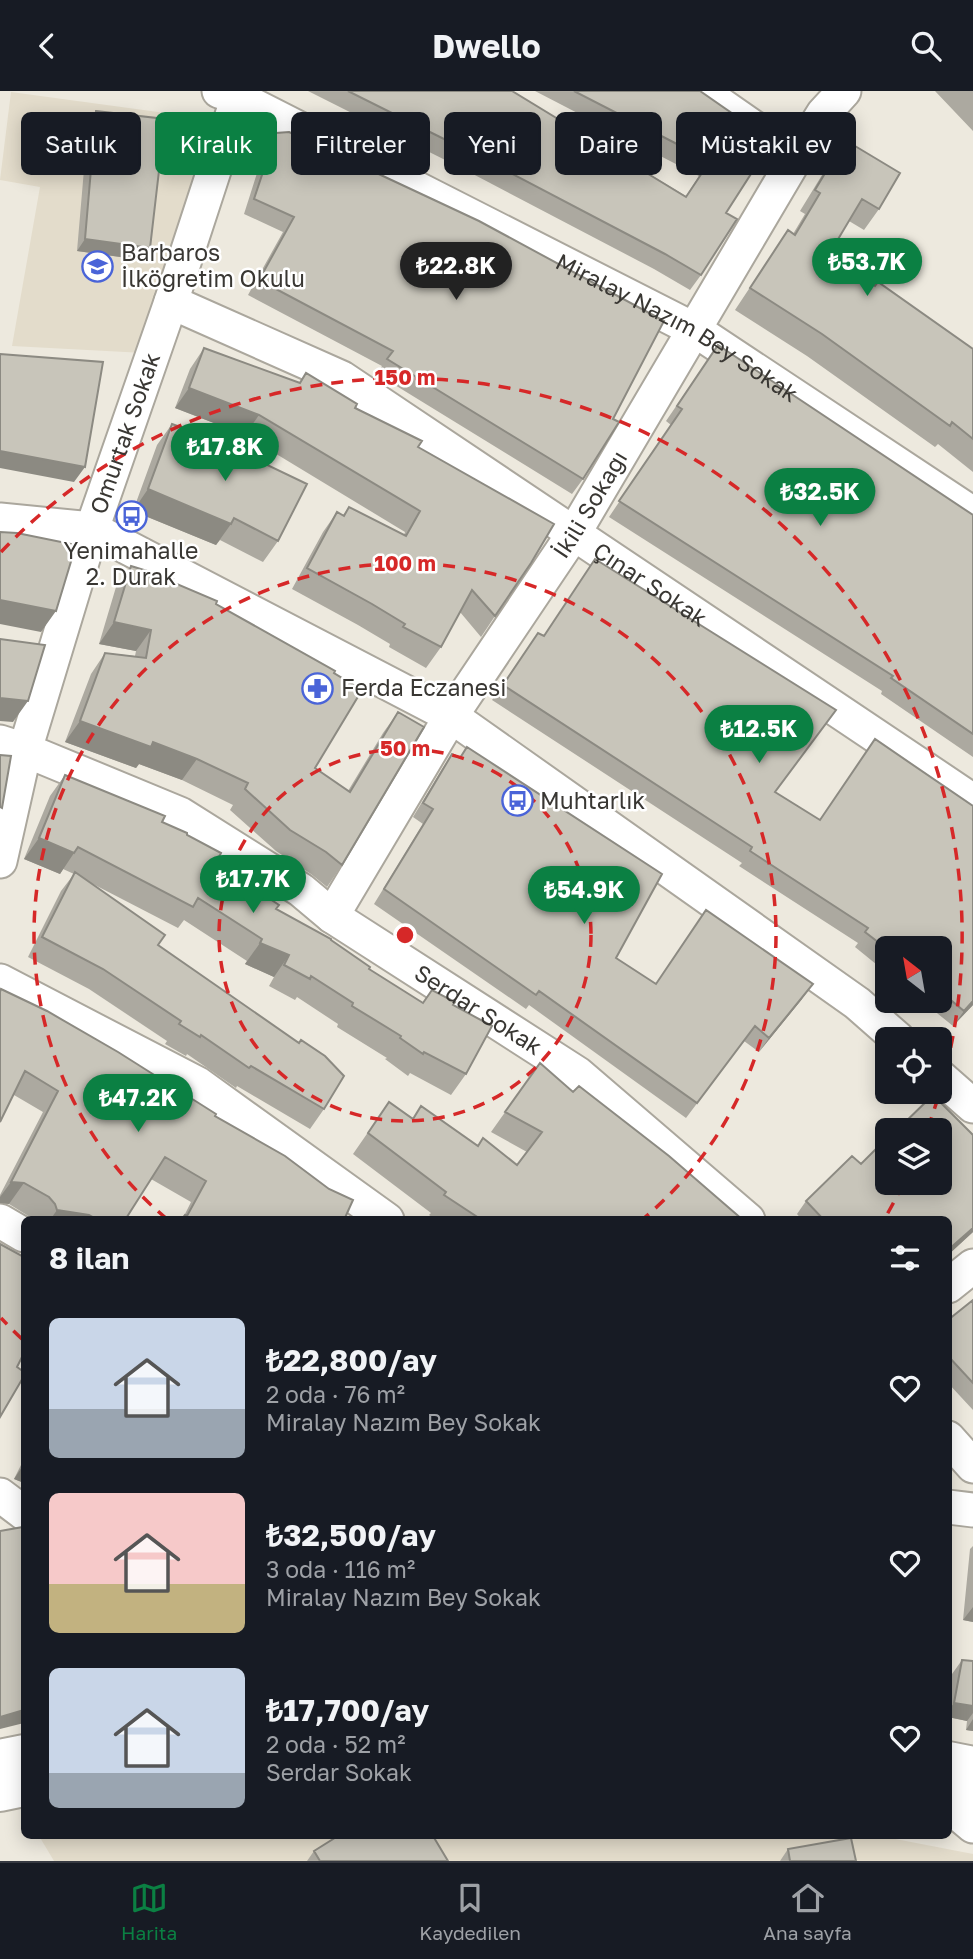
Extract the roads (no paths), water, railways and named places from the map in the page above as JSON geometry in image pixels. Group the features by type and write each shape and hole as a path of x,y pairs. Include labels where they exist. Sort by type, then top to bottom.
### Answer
{"main road":[{"path":"0,1759 21,1754"},
{"path":"952,1762 973,1766"},
{"path":"0,1792 21,1788"},
{"path":"952,1794 973,1798"}],"street":[{"path":"701,91 731,112"},
{"name":"İkili Sokağı","path":"825,112 844,91"},
{"name":"Omurtak Sokak","path":"0,861 13,746 171,302 232,93"},
{"name":"Miralay Nazım Bey Sokak","path":"232,93 695,330 973,514"},
{"name":"İkili Sokağı","path":"332,916 451,716 574,533 785,175"},
{"name":"Çınar Sokak","path":"171,302 342,378 973,801"},
{"path":"0,520 92,529 451,716 857,1003 884,1027"},
{"name":"Serdar Sokak","path":"13,746 180,814 300,890 332,916 578,1074 743,1216"},
{"path":"0,981 198,1084 381,1216"},
{"path":"952,1088 973,1106"},
{"path":"0,1221 21,1233"},
{"path":"952,1283 973,1266"},
{"path":"952,1443 973,1466"},
{"path":"0,1495 21,1511"},
{"path":"952,1507 973,1510"},
{"path":"0,1524 21,1520"},
{"path":"0,1806 21,1802"},
{"path":"952,1808 973,1826"}],"place":[{"name":"Barbaros İlköğretim Okulu","path":"98,266"},
{"name":"Yenimahalle 2. Durak","path":"131,517"},
{"name":"Ferda Eczanesi","path":"318,688"},
{"name":"Muhtarlık","path":"517,801"}]}
